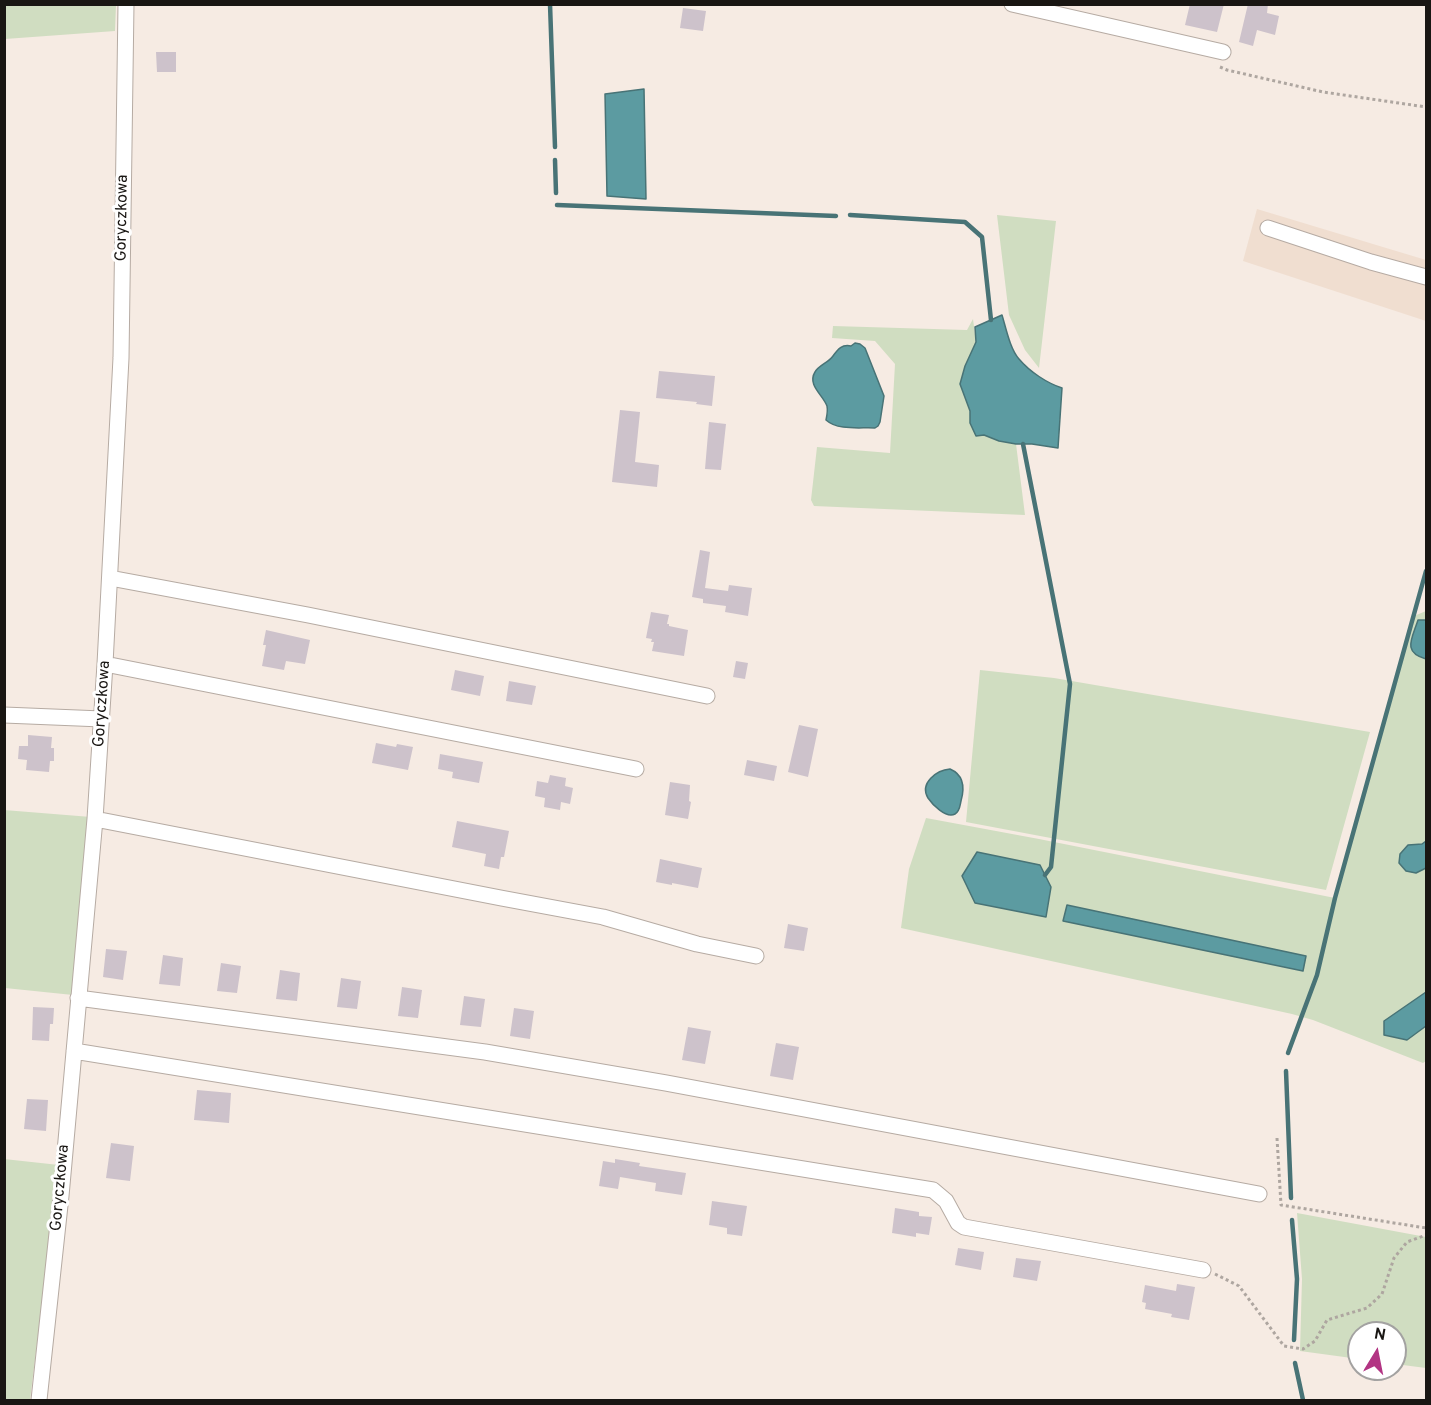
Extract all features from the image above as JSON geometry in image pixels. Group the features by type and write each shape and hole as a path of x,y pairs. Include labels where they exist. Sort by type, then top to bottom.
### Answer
{"street":[{"name":"Goryczkowa","path":"39,1401 60,1207 102,719 121,358 126,4"},
{"path":"1012,4 1215,51"},
{"path":"1268,228 1371,262 1426,277"},
{"path":"110,578 308,615 707,696"},
{"path":"105,664 636,769"},
{"path":"4,716 102,719"},
{"path":"95,819 603,917 697,944 756,956"},
{"path":"78,998 485,1052 666,1083 1259,1194"},
{"path":"74,1050 933,1190 946,1201 958,1223 964,1227 1203,1270"}],"path":[{"path":"1215,51 1215,65 1227,70 1323,92 1426,107"},
{"path":"1277,1137 1281,1205 1426,1228"},
{"path":"1203,1270 1239,1286 1284,1346 1303,1349 1316,1341 1327,1320 1367,1308 1382,1294 1394,1258 1407,1242 1426,1235"}],"shaded area":[{"path":"1257,209 1426,260 1426,321 1243,261"}],"green space":[{"path":"5,4 116,5 115,31 5,39"},
{"path":"997,215 1056,221 1039,368 1025,350 1009,315"},
{"path":"973,319 976,342 960,384 970,411 970,423 991,437 1016,444 1025,515 814,506 811,500 817,447 890,453 895,364 875,341 832,338 833,326 967,330"},
{"path":"1426,611 1426,1061 1423,1063 1292,1014 901,928 909,869 926,818 1335,898 1414,616"},
{"path":"980,670 1054,678 1370,732 1326,890 966,822"},
{"path":"4,810 91,817 73,995 5,988"},
{"path":"4,1159 59,1165 30,1400 5,1400"},
{"path":"1297,1213 1426,1237 1426,1368 1407,1366 1407,1321 1347,1321 1347,1357 1300,1351 1302,1279"}],"water":[{"path":"644,89 646,199 607,196 605,94"},
{"path":"1002,315 1011,344 1019,359 1039,377 1062,388 1058,448 1016,444 984,435 976,436 970,423 970,411 960,384 976,342 975,327"},
{"path":"855,343 865,348 884,396 880,422 875,428 843,427 826,420 827,406 814,386 813,377 817,370 843,346 851,346"},
{"path":"1418,620 1426,620 1426,659 1411,649"},
{"path":"950,769 961,778 963,786 959,810 951,815 936,807 926,792 931,778"},
{"path":"1426,841 1426,868 1416,873 1406,871 1399,863 1400,854 1408,845 1422,844"},
{"path":"977,852 1040,865 1051,887 1046,917 975,903 962,876"},
{"path":"1067,905 1306,956 1303,971 1063,921"},
{"path":"1426,992 1426,1026 1407,1040 1384,1035 1384,1021"}],"building":[{"path":"1190,4 1224,4 1217,32 1185,25"},
{"path":"1248,4 1268,4 1267,13 1279,16 1275,35 1257,30 1253,46 1239,42"},
{"path":"683,8 706,11 703,31 680,28"},
{"path":"156,52 176,52 176,72 157,72"},
{"path":"659,371 715,376 712,406 696,404 697,402 656,398"},
{"path":"620,410 640,412 635,462 659,465 657,487 612,482"},
{"path":"709,422 726,424 721,470 705,469"},
{"path":"700,550 710,552 705,588 728,591 729,585 752,588 748,616 725,612 726,606 703,603 703,599 692,597"},
{"path":"651,612 669,615 667,624 669,626 688,630 684,656 652,651 654,642 646,638"},
{"path":"266,630 310,640 305,664 286,661 284,670 262,666"},
{"path":"736,661 748,663 745,679 733,677"},
{"path":"455,670 484,676 480,696 451,690"},
{"path":"509,681 536,686 532,705 506,701"},
{"path":"799,725 818,729 808,777 788,772"},
{"path":"28,735 52,737 51,748 54,748 54,761 50,761 49,772 26,770 27,760 18,759 19,746 28,746"},
{"path":"376,743 396,747 397,744 413,747 408,770 372,763"},
{"path":"440,754 483,762 479,783 452,778 453,772 438,769"},
{"path":"747,760 777,766 774,781 744,775"},
{"path":"550,775 566,778 565,786 573,788 570,804 561,802 560,810 544,807 545,798 535,796 537,781 548,783"},
{"path":"670,782 690,785 689,801 691,802 688,819 665,815"},
{"path":"457,821 509,831 499,869 484,866 486,854 452,847"},
{"path":"660,859 702,868 698,888 656,882"},
{"path":"788,924 808,928 804,951 784,948"},
{"path":"106,949 127,951 123,980 103,977"},
{"path":"163,955 183,958 180,986 159,984"},
{"path":"221,963 241,966 237,993 217,991"},
{"path":"280,970 300,973 297,1001 276,999"},
{"path":"341,978 361,981 357,1009 337,1007"},
{"path":"402,987 422,990 418,1018 398,1016"},
{"path":"464,996 485,999 481,1027 460,1025"},
{"path":"33,1007 54,1008 49,1041 32,1040"},
{"path":"514,1008 534,1011 530,1039 510,1036"},
{"path":"688,1027 711,1031 705,1064 682,1060"},
{"path":"776,1043 799,1047 793,1080 770,1076"},
{"path":"197,1090 231,1093 229,1123 194,1120"},
{"path":"27,1099 48,1100 46,1131 24,1129"},
{"path":"111,1143 134,1146 130,1181 106,1178"},
{"path":"615,1159 640,1163 639,1166 686,1173 682,1195 655,1191 656,1183 620,1177 618,1189 599,1186 603,1161 615,1163"},
{"path":"712,1201 747,1206 742,1236 727,1234 727,1228 709,1225"},
{"path":"895,1208 919,1212 919,1216 932,1217 929,1235 916,1233 916,1237 892,1233"},
{"path":"958,1248 984,1252 981,1270 955,1265"},
{"path":"1016,1258 1041,1261 1037,1281 1013,1277"},
{"path":"1177,1284 1195,1287 1189,1320 1145,1309 1146,1303 1142,1302 1145,1285 1176,1291"}],"waterway":[{"path":"550,4 555,147"},
{"path":"555,160 556,193"},
{"path":"557,205 836,216"},
{"path":"850,215 965,222 982,237 991,320"},
{"path":"1023,444 1070,684 1051,867 1045,875"},
{"path":"1288,1053 1317,975 1335,898 1426,571"},
{"path":"1286,1071 1291,1198"},
{"path":"1292,1220 1297,1279 1294,1340"},
{"path":"1295,1363 1303,1400"}]}
